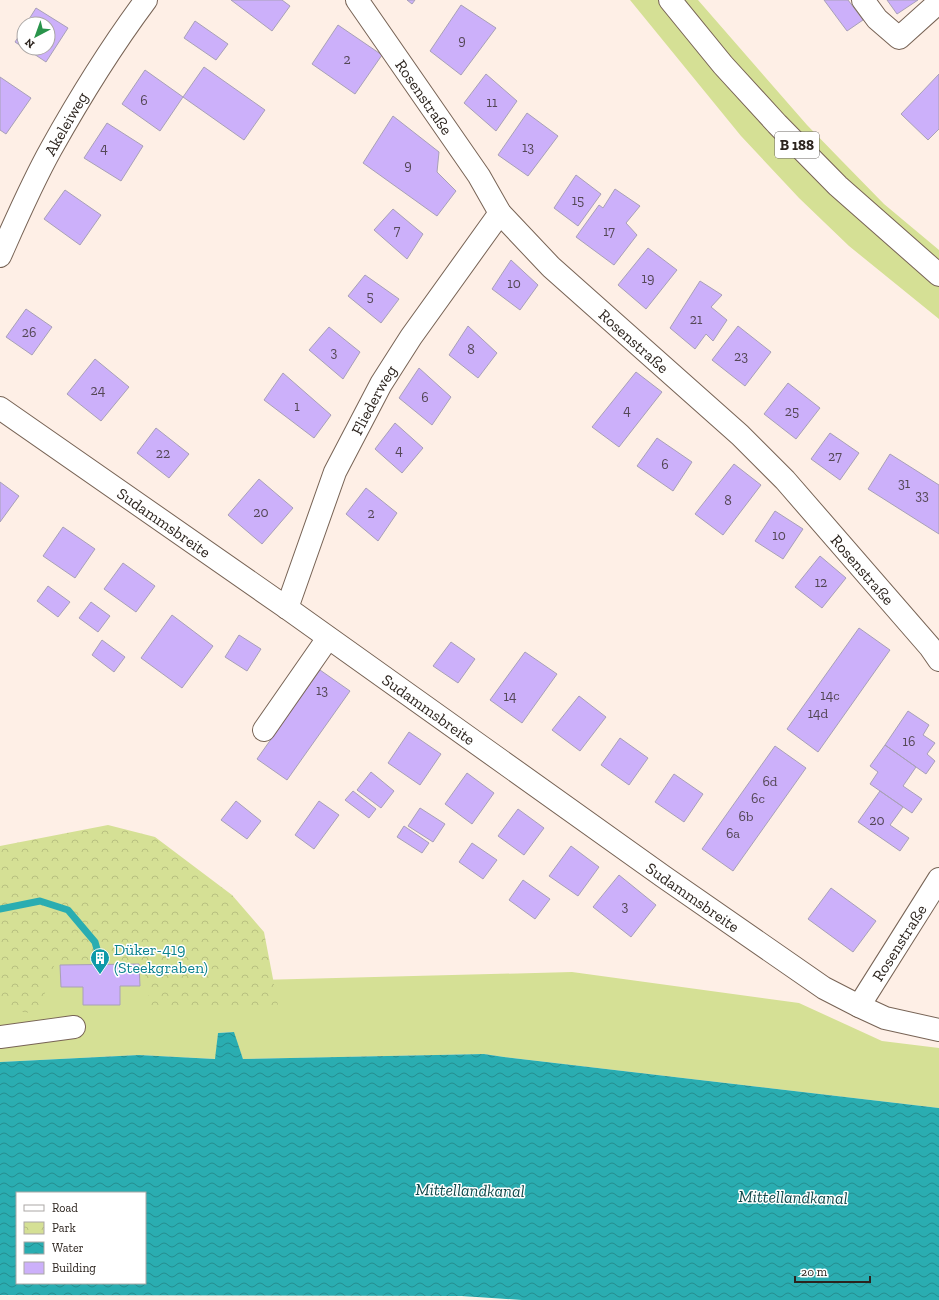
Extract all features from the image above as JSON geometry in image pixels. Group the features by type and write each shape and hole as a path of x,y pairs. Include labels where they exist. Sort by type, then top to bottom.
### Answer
{"street":[{"name":"Akeleiweg","path":"0,256 50,150 85,91 126,27 146,0"},
{"name":"Rosenstraße","path":"357,0 479,176 500,213 551,267 740,435 785,480 930,647 939,660"},
{"name":"B 188","path":"670,0 723,65 777,124 838,186 898,240 939,274"},
{"path":"863,0 877,19 899,38 939,2"},
{"name":"Fliederweg","path":"287,608 336,472 381,384 411,337 500,213"},
{"name":"Sudammsbreite","path":"0,408 287,608 664,877 824,988 885,1018 939,1030"},
{"path":"264,730 328,638"},
{"name":"Rosenstraße","path":"859,1006 939,879"},
{"path":"0,1038 74,1027"}],"green space":[{"path":"630,0 698,0 807,125 884,204 939,250 939,319 849,246 799,198 741,136"},
{"path":"108,825 155,837 232,895 264,932 278,1005 150,1006 143,961 55,963 38,1014 0,1009 0,846"},
{"path":"0,864 259,980 572,972 799,1003 882,1041 939,1048 939,1108 484,1054 243,1059 233,1032 218,1033 216,1059 139,1055 0,1062"}],"water":[{"name":"Mittellandkanal","path":"234,1032 243,1059 484,1054 939,1108 939,1300 522,1300 462,1296 0,1295 0,1062 139,1055 215,1059 218,1033"}],"building":[{"path":"231,0 282,0 290,6 272,31"},
{"path":"407,0 415,0 412,4"},
{"path":"824,0 848,0 863,20 847,31"},
{"path":"887,0 918,0 897,14"},
{"path":"461,5 496,28 461,75 430,51"},
{"path":"36,8 49,16 31,16"},
{"path":"56,20 68,28 56,47"},
{"path":"195,21 228,44 216,60 184,38"},
{"path":"338,25 382,55 355,94 312,64"},
{"path":"37,56 50,56 46,62"},
{"path":"204,67 265,110 244,140 183,97"},
{"path":"145,70 183,97 160,131 122,104"},
{"path":"486,74 517,101 496,131 464,103"},
{"path":"939,74 939,129 928,140 901,114"},
{"path":"0,77 31,98 6,134 0,130"},
{"path":"527,113 558,136 528,176 498,155"},
{"path":"393,116 439,152 437,172 456,191 437,216 363,163"},
{"path":"107,123 143,146 121,181 84,158"},
{"path":"576,175 601,194 578,226 554,208"},
{"path":"615,189 640,206 626,223 637,235 614,265 576,237 599,205 603,208"},
{"path":"65,190 101,215 80,245 44,219"},
{"path":"393,209 423,234 407,259 374,230"},
{"path":"648,248 677,270 646,309 618,285"},
{"path":"511,260 538,285 520,310 492,289"},
{"path":"365,275 399,299 381,323 348,296"},
{"path":"700,281 722,295 711,307 727,320 713,341 706,334 695,349 670,328"},
{"path":"26,309 52,327 32,355 6,337"},
{"path":"468,326 497,353 478,378 449,355"},
{"path":"738,326 771,352 745,386 712,360"},
{"path":"329,327 360,352 343,379 309,350"},
{"path":"95,359 129,387 101,421 67,394"},
{"path":"419,368 451,397 432,425 399,398"},
{"path":"636,372 662,392 619,447 592,427"},
{"path":"283,373 331,415 314,438 264,400"},
{"path":"788,383 820,408 796,439 764,414"},
{"path":"395,423 423,448 402,473 375,449"},
{"path":"156,428 189,454 169,478 137,453"},
{"path":"830,433 859,453 840,480 811,459"},
{"path":"657,438 692,462 673,491 637,466"},
{"path":"890,454 939,485 939,534 868,489"},
{"path":"734,464 761,485 723,535 695,514"},
{"path":"259,479 293,508 262,544 228,515"},
{"path":"0,482 19,496 0,522"},
{"path":"366,488 397,513 378,541 346,514"},
{"path":"775,511 803,529 783,559 755,541"},
{"path":"63,527 95,549 75,578 43,556"},
{"path":"820,556 846,578 822,608 795,587"},
{"path":"123,563 155,586 136,612 104,589"},
{"path":"48,586 70,602 58,617 37,601"},
{"path":"91,602 110,616 98,632 79,618"},
{"path":"172,615 213,646 182,688 141,658"},
{"path":"859,628 890,650 818,752 787,729"},
{"path":"239,635 261,649 247,671 225,657"},
{"path":"102,640 125,657 114,672 92,655"},
{"path":"451,642 475,659 458,683 433,666"},
{"path":"525,652 557,674 522,723 490,700"},
{"path":"320,670 350,691 287,780 257,759"},
{"path":"579,696 606,717 580,751 552,730"},
{"path":"908,711 929,725 923,735 935,743 927,754 935,761 926,774 885,745"},
{"path":"409,732 441,754 420,785 388,763"},
{"path":"620,738 648,758 629,785 601,765"},
{"path":"885,745 916,767 903,786 922,799 912,813 870,784 878,772 870,766"},
{"path":"775,746 806,768 733,871 702,849"},
{"path":"371,772 394,791 381,808 357,790"},
{"path":"467,773 494,793 472,824 445,804"},
{"path":"674,774 703,794 684,822 655,802"},
{"path":"353,791 376,809 369,818 345,800"},
{"path":"880,791 903,807 890,825 909,838 900,851 858,822"},
{"path":"236,801 261,821 247,839 221,820"},
{"path":"319,801 339,815 314,849 295,835"},
{"path":"420,808 445,824 433,842 408,826"},
{"path":"518,809 544,828 524,855 498,836"},
{"path":"404,826 429,843 422,853 397,837"},
{"path":"472,843 497,860 483,879 459,862"},
{"path":"571,846 599,867 578,896 549,876"},
{"path":"619,875 656,905 631,937 593,907"},
{"path":"523,880 550,899 535,919 509,900"},
{"path":"831,888 876,921 853,952 808,919"},
{"name":"Düker-419 (Steekgraben)","path":"139,964 140,986 120,986 120,1005 83,1005 83,987 61,987 60,965"}],"waterway":[{"path":"0,909 40,901 68,910 95,942 100,960"}],"place":[{"name":"Düker-419 (Steekgraben)","path":"100,975"}]}
